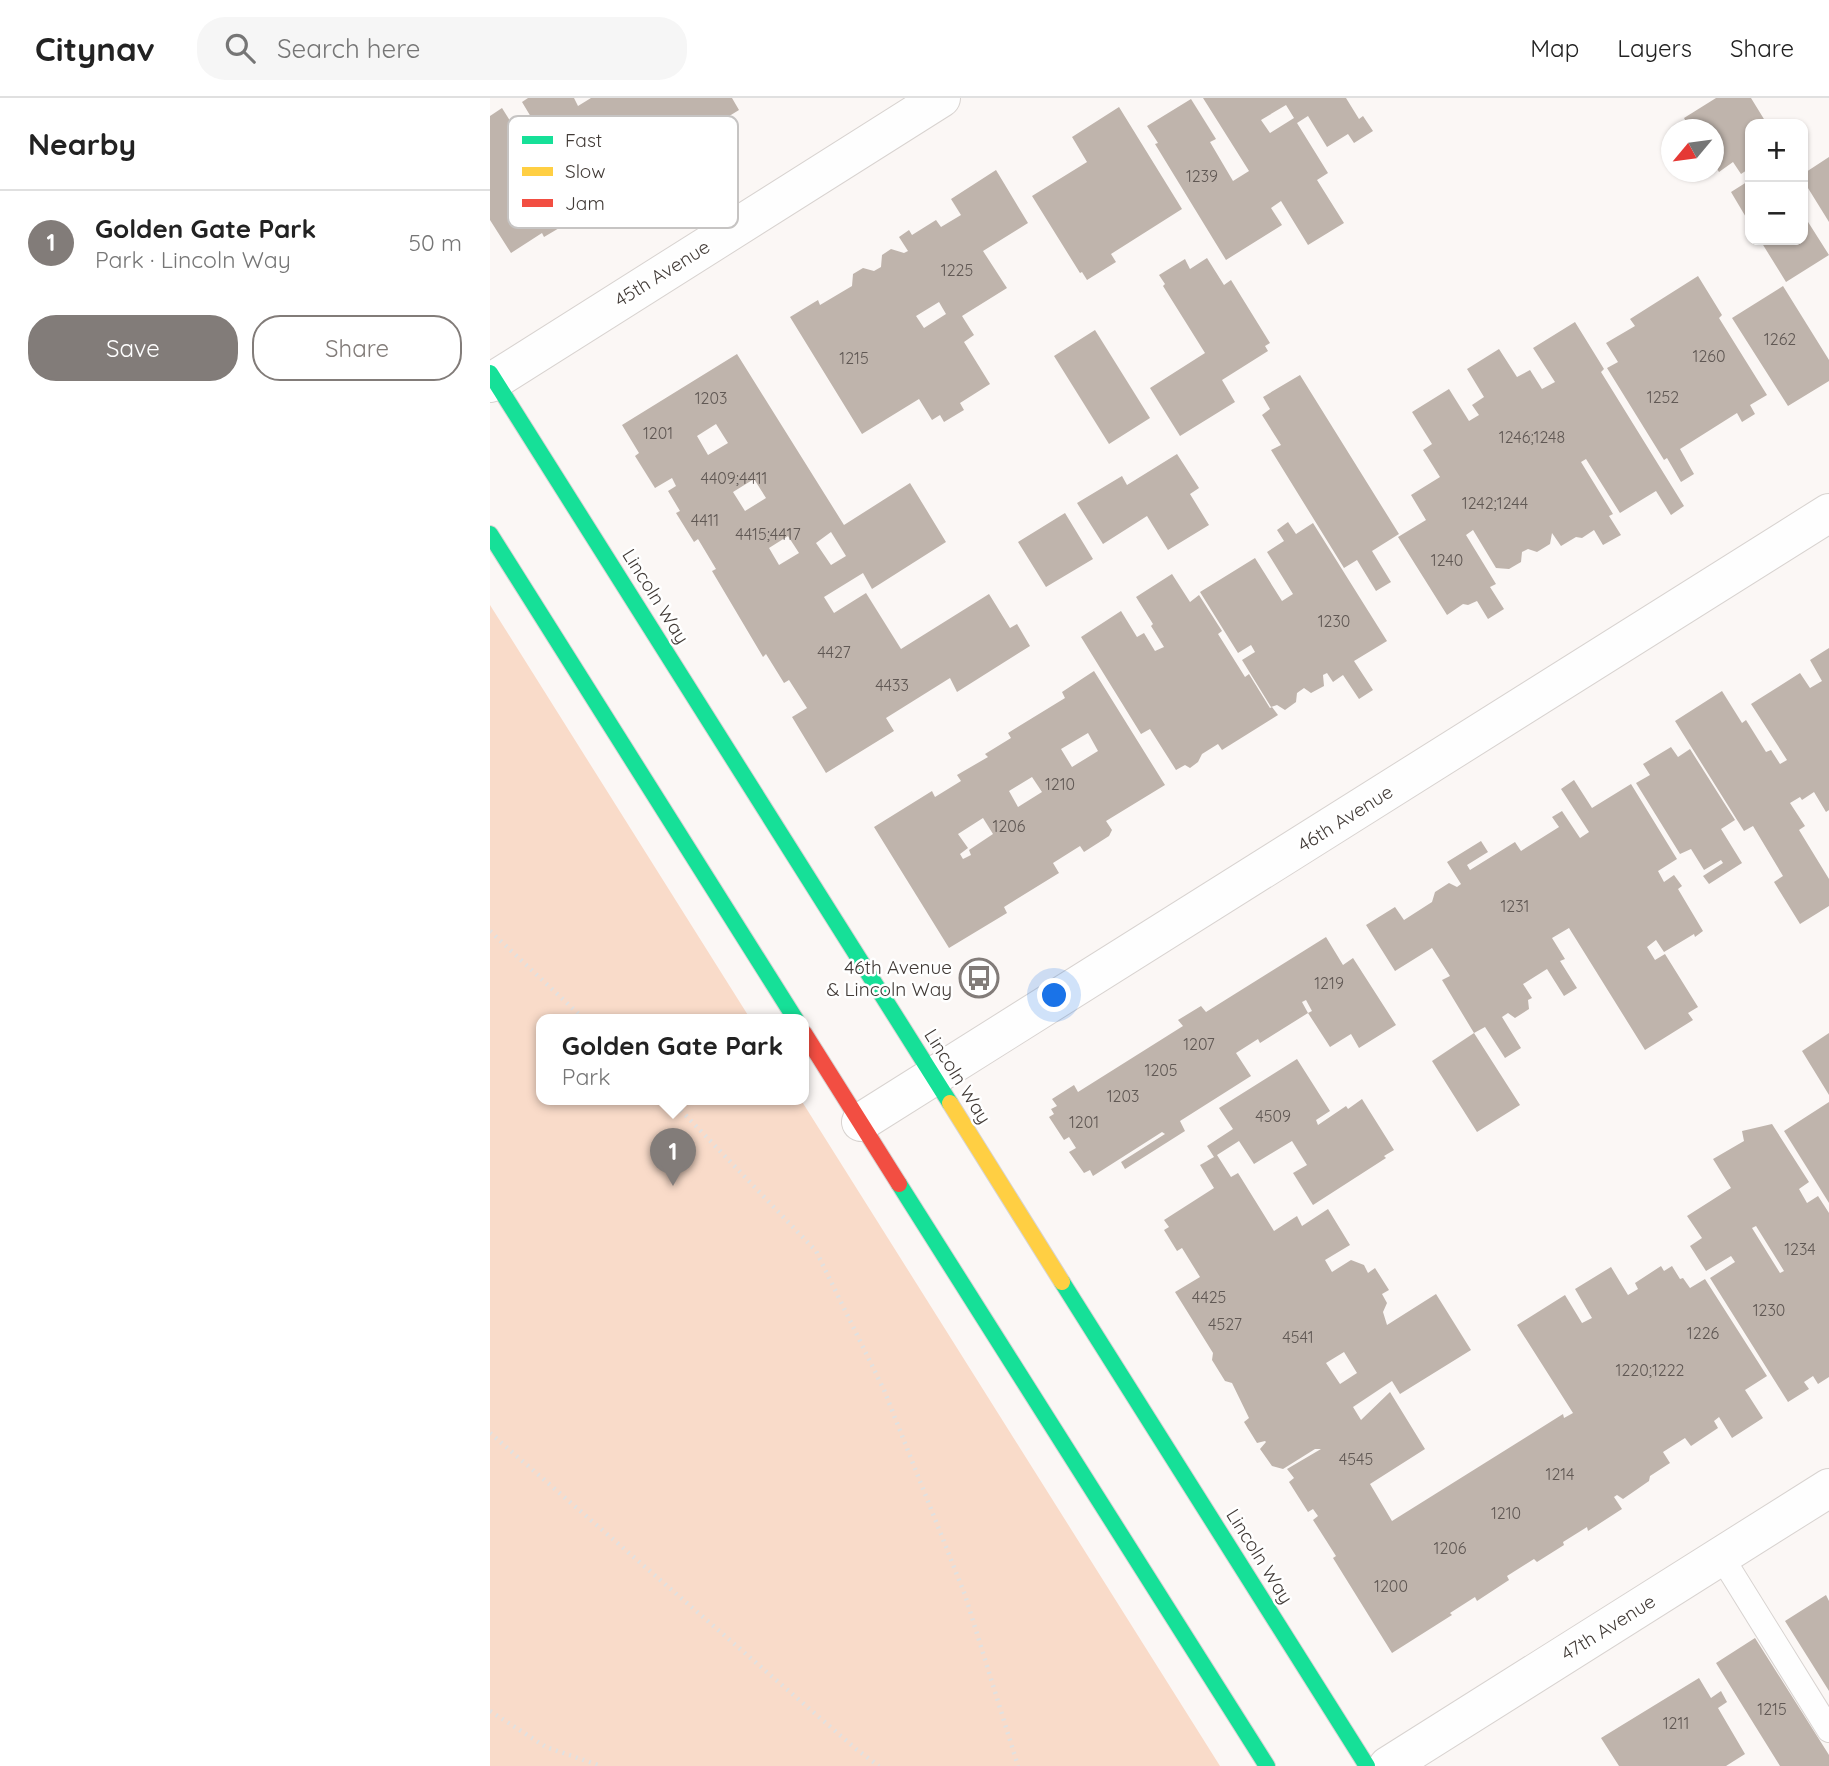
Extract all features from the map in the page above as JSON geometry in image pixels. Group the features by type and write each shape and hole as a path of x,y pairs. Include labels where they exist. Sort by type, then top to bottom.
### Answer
{"main road":[{"name":"Lincoln Way","path":"491,378 1367,1766"},
{"path":"490,534 792,1014"},
{"path":"809,1041 1267,1766"}],"street":[{"name":"45th Avenue","path":"738,224 941,98"},
{"name":"45th Avenue","path":"491,378 732,228"},
{"name":"46th Avenue","path":"861,1122 1829,513"},
{"name":"47th Avenue","path":"1388,1766 1829,1488"}],"lane":[{"path":"1721,1556 1829,1730"}],"path":[{"path":"490,931 579,1014"},
{"path":"676,1105 816,1251 884,1390 965,1595 1018,1766"},
{"path":"490,1433 879,1766"},
{"path":"490,1711 546,1747 601,1766"}],"shaded area":[{"path":"490,605 747,1014 536,1014 536,1105 804,1105 1220,1766 490,1766"}],"building":[{"path":"528,98 574,98 578,106 591,98 732,98 739,110 729,116 530,116 522,102"},
{"path":"1203,98 1346,98 1359,119 1363,116 1373,131 1354,143 1348,134 1327,147 1308,116 1297,123 1328,173 1317,180 1344,223 1308,245 1281,201 1271,208 1282,225 1226,260 1155,144 1158,143 1147,126 1191,99 1216,139 1210,142 1233,181 1249,171","holes":["1286,105 1294,118 1270,133 1261,120"]},
{"path":"1716,98 1751,98 1764,119 1745,119 1745,171 1741,174 1733,162 1724,168 1724,119 1684,118"},
{"path":"1119,107 1182,209 1111,254 1116,262 1087,280 1032,196 1087,162 1072,137"},
{"path":"502,108 508,118 508,228 559,228 544,237 542,233 511,253 490,220 490,116"},
{"path":"1829,157 1829,222 1808,188 1808,171"},
{"path":"996,170 1028,223 983,251 1007,288 962,316 974,335 964,342 990,384 960,403 964,410 944,422 940,415 932,420 919,399 862,434 790,317 818,300 820,305 852,286 853,274 863,268 874,271 881,267 882,255 891,249 904,253 908,251 899,237 909,230 912,235 936,220 941,227 961,215 951,199","holes":["939,302 946,314 924,328 916,316"]},
{"path":"1745,183 1745,216 1731,192"},
{"path":"1808,222 1829,255 1786,282 1763,245 1808,245"},
{"path":"1207,258 1224,285 1231,280 1270,343 1265,346 1268,351 1222,380 1235,402 1180,436 1150,388 1205,353 1163,286 1165,284 1159,275 1185,259 1190,269"},
{"path":"1698,276 1722,315 1719,318 1767,395 1750,405 1755,414 1742,422 1737,413 1680,449 1694,474 1681,482 1667,458 1664,460 1607,368 1618,362 1606,343 1635,326 1630,319"},
{"path":"1783,286 1829,360 1829,381 1788,406 1732,318"},
{"path":"1575,322 1604,369 1601,372 1684,506 1671,515 1656,491 1620,513 1586,459 1581,462 1613,514 1609,516 1621,535 1603,545 1594,530 1561,546 1552,533 1550,544 1537,552 1528,549 1522,552 1521,562 1509,569 1496,568 1473,530 1466,535 1496,584 1490,587 1504,609 1488,619 1477,601 1463,604 1447,615 1398,537 1426,520 1411,495 1440,477 1423,450 1432,444 1412,412 1449,389 1469,421 1479,415 1472,405 1484,397 1467,369 1499,349 1517,377 1530,370 1542,389 1555,382 1533,348"},
{"path":"1095,330 1150,418 1109,444 1054,356"},
{"path":"737,354 844,525 910,483 946,542 872,589 863,573 824,597 834,613 866,593 901,649 989,594 1010,628 1017,624 1030,646 957,692 950,678 886,718 894,731 826,773 792,717 807,708 789,680 784,683 766,654 763,657 712,571 716,569 698,539 694,542 676,513 680,511 668,491 676,486 672,478 655,488 635,456 639,453 622,425","holes":["716,424 728,443 708,455 697,436","754,479 766,498 745,511 733,492","831,532 846,556 831,565 816,543","788,536 799,553 779,565 769,548"]},
{"path":"1300,375 1399,534 1372,551 1391,582 1376,591 1357,560 1344,568 1271,450 1281,445 1262,415 1270,409 1263,397"},
{"path":"1177,454 1199,488 1190,494 1209,525 1168,550 1147,516 1103,544 1077,503 1122,476 1127,485"},
{"path":"1065,513 1093,559 1046,587 1018,542"},
{"path":"1288,522 1296,534 1313,523 1387,641 1354,661 1373,690 1359,699 1343,675 1333,682 1327,673 1323,675 1324,686 1311,693 1304,688 1297,693 1296,702 1285,710 1277,705 1271,707 1242,660 1255,652 1251,645 1238,653 1200,592 1255,558 1282,601 1293,594 1267,552 1284,541 1277,530"},
{"path":"1172,574 1190,602 1199,595 1222,631 1218,634 1245,677 1249,674 1270,708 1278,715 1222,750 1218,744 1202,754 1198,762 1190,768 1185,765 1176,770 1150,729 1141,734 1081,637 1121,611 1137,637 1144,633 1155,651 1164,647 1136,597"},
{"path":"1829,648 1829,810 1826,812 1814,792 1802,800 1800,797 1790,803 1805,826 1799,830 1829,879 1829,906 1800,924 1774,882 1783,876 1753,826 1744,831 1675,721 1722,691 1742,723 1746,720 1766,752 1771,750 1780,764 1787,760 1751,704 1800,673 1810,688 1822,681 1810,660"},
{"path":"1094,671 1165,785 1106,821 1112,830 1109,836 1084,852 1080,846 1053,863 1059,873 1004,907 1007,913 949,948 874,827 932,791 935,797 961,781 957,775 988,757 985,754 1011,738 1008,733 1065,698 1062,692","holes":["1088,733 1098,751 1072,767 1061,749","1032,777 1042,792 1018,807 1009,791","983,818 993,834 969,850 971,855 963,859 960,854 968,848 958,834"]},
{"path":"1671,747 1678,757 1690,749 1735,820 1721,829 1742,863 1709,884 1703,876 1723,863 1721,860 1704,870 1691,849 1680,854 1636,783 1650,775 1643,764"},
{"path":"1574,780 1592,808 1631,784 1677,859 1658,871 1664,882 1674,875 1682,886 1678,889 1703,931 1664,952 1656,940 1647,947 1655,960 1665,954 1698,1007 1688,1013 1693,1020 1645,1050 1569,928 1552,938 1565,959 1560,961 1577,988 1564,996 1547,969 1523,984 1532,998 1528,1000 1529,1009 1515,1018 1508,1013 1502,1017 1521,1048 1505,1058 1485,1027 1474,1033 1442,980 1450,976 1432,948 1395,971 1366,925 1395,907 1404,920 1432,902 1435,892 1449,883 1457,887 1461,884 1447,862 1481,841 1488,852 1467,865 1470,870 1515,842 1521,851 1559,827 1552,817 1562,811 1580,838 1589,832 1561,789"},
{"path":"1326,937 1343,965 1353,958 1396,1025 1359,1048 1351,1034 1330,1047 1308,1013 1260,1043 1258,1039 1236,1053 1251,1076 1180,1121 1185,1131 1125,1169 1121,1162 1165,1134 1162,1132 1093,1176 1090,1170 1084,1173 1069,1152 1076,1148 1069,1137 1064,1140 1049,1117 1054,1114 1051,1109 1057,1106 1052,1099 1074,1085 1078,1092 1183,1026 1178,1020 1201,1006 1206,1012","holes":["1306,1000 1312,1011 1308,1013 1302,1002"]},
{"path":"1474,1033 1520,1105 1477,1132 1432,1061"},
{"path":"1829,1033 1829,1095 1802,1051"},
{"path":"1297,1059 1330,1111 1316,1120 1318,1125 1346,1106 1348,1109 1362,1099 1394,1150 1384,1156 1386,1158 1313,1205 1293,1173 1307,1165 1292,1141 1254,1164 1239,1141 1217,1155 1231,1177 1238,1173 1274,1231 1297,1216 1302,1226 1328,1209 1350,1245 1325,1260 1332,1272 1351,1260 1364,1265 1368,1273 1375,1268 1389,1290 1382,1294 1387,1303 1383,1312 1387,1325 1436,1294 1471,1350 1400,1394 1392,1381 1353,1407 1361,1420 1390,1392 1425,1449 1370,1484 1392,1521 1563,1414 1564,1418 1573,1413 1517,1325 1565,1295 1582,1323 1592,1318 1575,1289 1611,1267 1628,1295 1638,1289 1635,1283 1661,1266 1664,1271 1672,1266 1690,1288 1705,1279 1767,1376 1745,1390 1763,1418 1732,1438 1719,1417 1714,1421 1718,1428 1691,1446 1685,1438 1663,1452 1670,1463 1650,1476 1649,1481 1623,1499 1617,1495 1614,1497 1622,1509 1588,1531 1587,1527 1537,1562 1534,1559 1507,1576 1509,1580 1477,1601 1475,1597 1392,1653 1333,1558 1336,1556 1313,1520 1318,1516 1313,1509 1308,1512 1289,1482 1294,1478 1287,1469 1321,1449 1315,1449 1283,1469 1272,1466 1260,1449 1266,1442 1257,1443 1244,1422 1249,1418 1232,1383 1225,1381 1212,1360 1213,1353 1175,1292 1200,1277 1182,1248 1177,1251 1164,1230 1169,1227 1164,1220 1214,1188 1200,1165 1214,1157 1207,1146 1233,1129 1219,1108","holes":["1344,1352 1357,1373 1340,1384 1326,1363"]},
{"path":"1829,1102 1829,1203 1784,1131"},
{"path":"1772,1124 1809,1182 1799,1189 1807,1203 1818,1196 1829,1213 1829,1377 1818,1384 1813,1376 1804,1382 1809,1389 1788,1402 1710,1278 1735,1262 1731,1256 1706,1271 1690,1246 1702,1238 1687,1216 1731,1188 1713,1159 1744,1141 1742,1131","holes":["1756,1226 1784,1271 1780,1273 1752,1228"]},
{"path":"1826,1595 1829,1601 1829,1691 1785,1621"},
{"path":"1755,1638 1829,1755 1829,1766 1780,1766 1716,1663"},
{"path":"1699,1678 1711,1698 1721,1691 1727,1702 1718,1708 1745,1754 1726,1766 1619,1766 1601,1738"}],"traffic: fast":[{"path":"490,373 950,1103"},
{"path":"490,534 792,1014"},
{"path":"899,1184 1267,1766"},
{"path":"1062,1282 1367,1766"}],"traffic: slow":[{"path":"950,1103 1062,1282"}],"traffic: jam":[{"path":"809,1041 899,1184"}],"place":[{"name":"46th Avenue & Lincoln Way","path":"979,978"},
{"name":"Golden Gate Park","path":"673,1186"}]}
